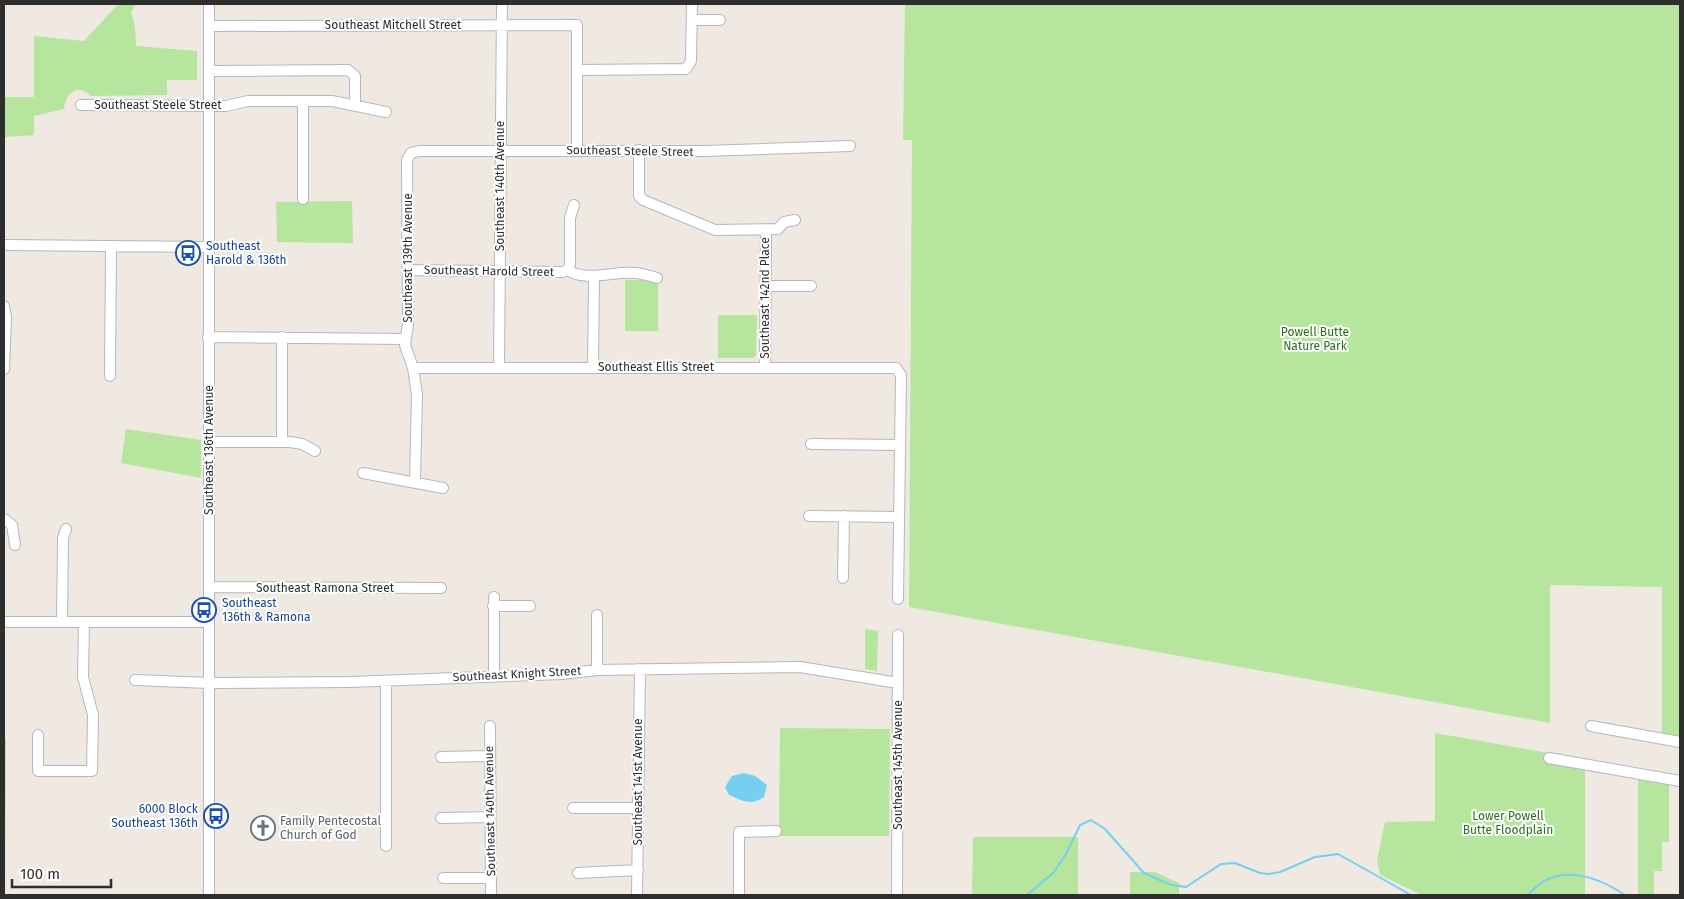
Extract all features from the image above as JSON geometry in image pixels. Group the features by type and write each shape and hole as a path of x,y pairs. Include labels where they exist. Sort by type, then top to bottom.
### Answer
{"street":[{"name":"Southeast 136th Avenue","path":"208,895 209,4"},
{"name":"Southeast 140th Avenue","path":"499,368 499,150 502,4"},
{"path":"577,150 577,70 683,70 688,68 691,61 692,4"},
{"path":"692,20 720,20"},
{"name":"Southeast Mitchell Street","path":"209,26 577,25 577,70"},
{"path":"209,71 348,70 355,76 355,106"},
{"name":"Southeast Steele Street","path":"81,105 226,106 248,101 332,101 370,107 386,112"},
{"path":"303,101 303,199"},
{"name":"Southeast Steele Street","path":"410,153 419,151 499,150 705,151 850,146"},
{"path":"639,150 639,196 644,200 709,228 778,229 784,222 795,220"},
{"name":"Southeast 139th Avenue","path":"410,153 408,160 408,324 406,348 413,368 417,394 414,482"},
{"path":"568,270 570,264 570,218 574,204"},
{"name":"Southeast 142nd Place","path":"765,367 766,230"},
{"path":"4,245 209,247"},
{"path":"110,376 111,246"},
{"name":"Southeast Harold Street","path":"408,270 499,272 563,272 568,270 576,274 594,276 633,272 657,278"},
{"path":"593,368 594,276"},
{"path":"765,286 811,286"},
{"path":"4,306 6,317 4,369"},
{"path":"208,337 406,338"},
{"path":"282,337 282,442"},
{"name":"Southeast Ellis Street","path":"413,368 765,367 899,369 901,373 899,445"},
{"path":"208,442 298,443 315,451"},
{"path":"812,444 899,445 898,599"},
{"path":"363,473 444,488"},
{"path":"809,516 899,517"},
{"path":"843,578 844,516"},
{"path":"4,519 12,525 15,545"},
{"path":"62,622 63,538 66,529"},
{"name":"Southeast Ramona Street","path":"209,587 440,588"},
{"path":"494,676 493,602 530,606"},
{"path":"597,615 597,670"},
{"path":"4,622 209,622"},
{"path":"38,735 38,771 92,771 93,715 83,676 84,622"},
{"name":"Southeast 145th Avenue","path":"897,895 898,635"},
{"name":"Southeast Knight Street","path":"135,680 209,682 386,681 562,674 597,670 800,667 898,684"},
{"name":"Southeast 141st Avenue","path":"637,895 640,669"},
{"path":"386,681 386,846"},
{"name":"Southeast 140th Avenue","path":"490,726 491,895"},
{"path":"1591,726 1680,742"},
{"path":"441,757 490,756"},
{"path":"1549,758 1680,781"},
{"path":"573,808 638,808"},
{"path":"441,818 490,817"},
{"path":"739,895 739,832 776,832"},
{"path":"578,873 638,870"},
{"path":"443,878 491,878"}],"green space":[{"path":"118,4 136,4 131,12 135,27 136,46 197,51 197,80 167,80 167,95 91,96 86,92 77,90 67,98 64,109 34,116 34,135 4,137 4,97 34,97 34,36 84,41"},
{"name":"Powell Butte Nature Park","path":"905,4 1680,4 1680,737 1662,734 1662,587 1550,585 1550,723 909,607 912,140 903,140"},
{"path":"352,201 353,243 277,242 276,202"},
{"path":"625,280 658,280 658,331 625,331"},
{"path":"718,315 757,315 756,355 753,358 718,358"},
{"path":"126,429 201,440 201,478 121,463"},
{"path":"865,629 878,631 877,671 865,669"},
{"path":"780,728 890,729 889,836 779,836"},
{"name":"Lower Powell Butte Floodplain","path":"1435,733 1548,753 1548,762 1585,769 1585,895 1422,895 1380,875 1377,861 1385,822 1435,821"},
{"path":"4,739 6,739 5,895 4,895"},
{"path":"1638,778 1669,784 1669,842 1662,842 1662,871 1654,871 1654,895 1638,895"},
{"path":"973,837 1078,837 1078,895 972,895"},
{"path":"1130,872 1155,872 1179,883 1179,895 1130,895"}],"water":[{"path":"744,773 755,776 767,785 764,797 760,800 743,801 729,795 725,787 732,776"}],"waterway":[{"path":"1027,895 1053,873 1065,856 1080,825 1091,820 1105,829 1144,873 1171,885 1186,887 1221,864 1235,863 1260,873 1269,874 1280,872 1315,857 1338,854 1411,895"},
{"path":"1528,895 1550,878 1563,875 1575,875 1601,882 1625,895"}],"place":[{"name":"Southeast Harold & 136th","path":"188,253"},
{"name":"Southeast 136th & Ramona","path":"204,610"},
{"name":"6000 Block Southeast 136th","path":"216,816"},
{"name":"Family Pentecostal Church of God","path":"263,828"}]}
